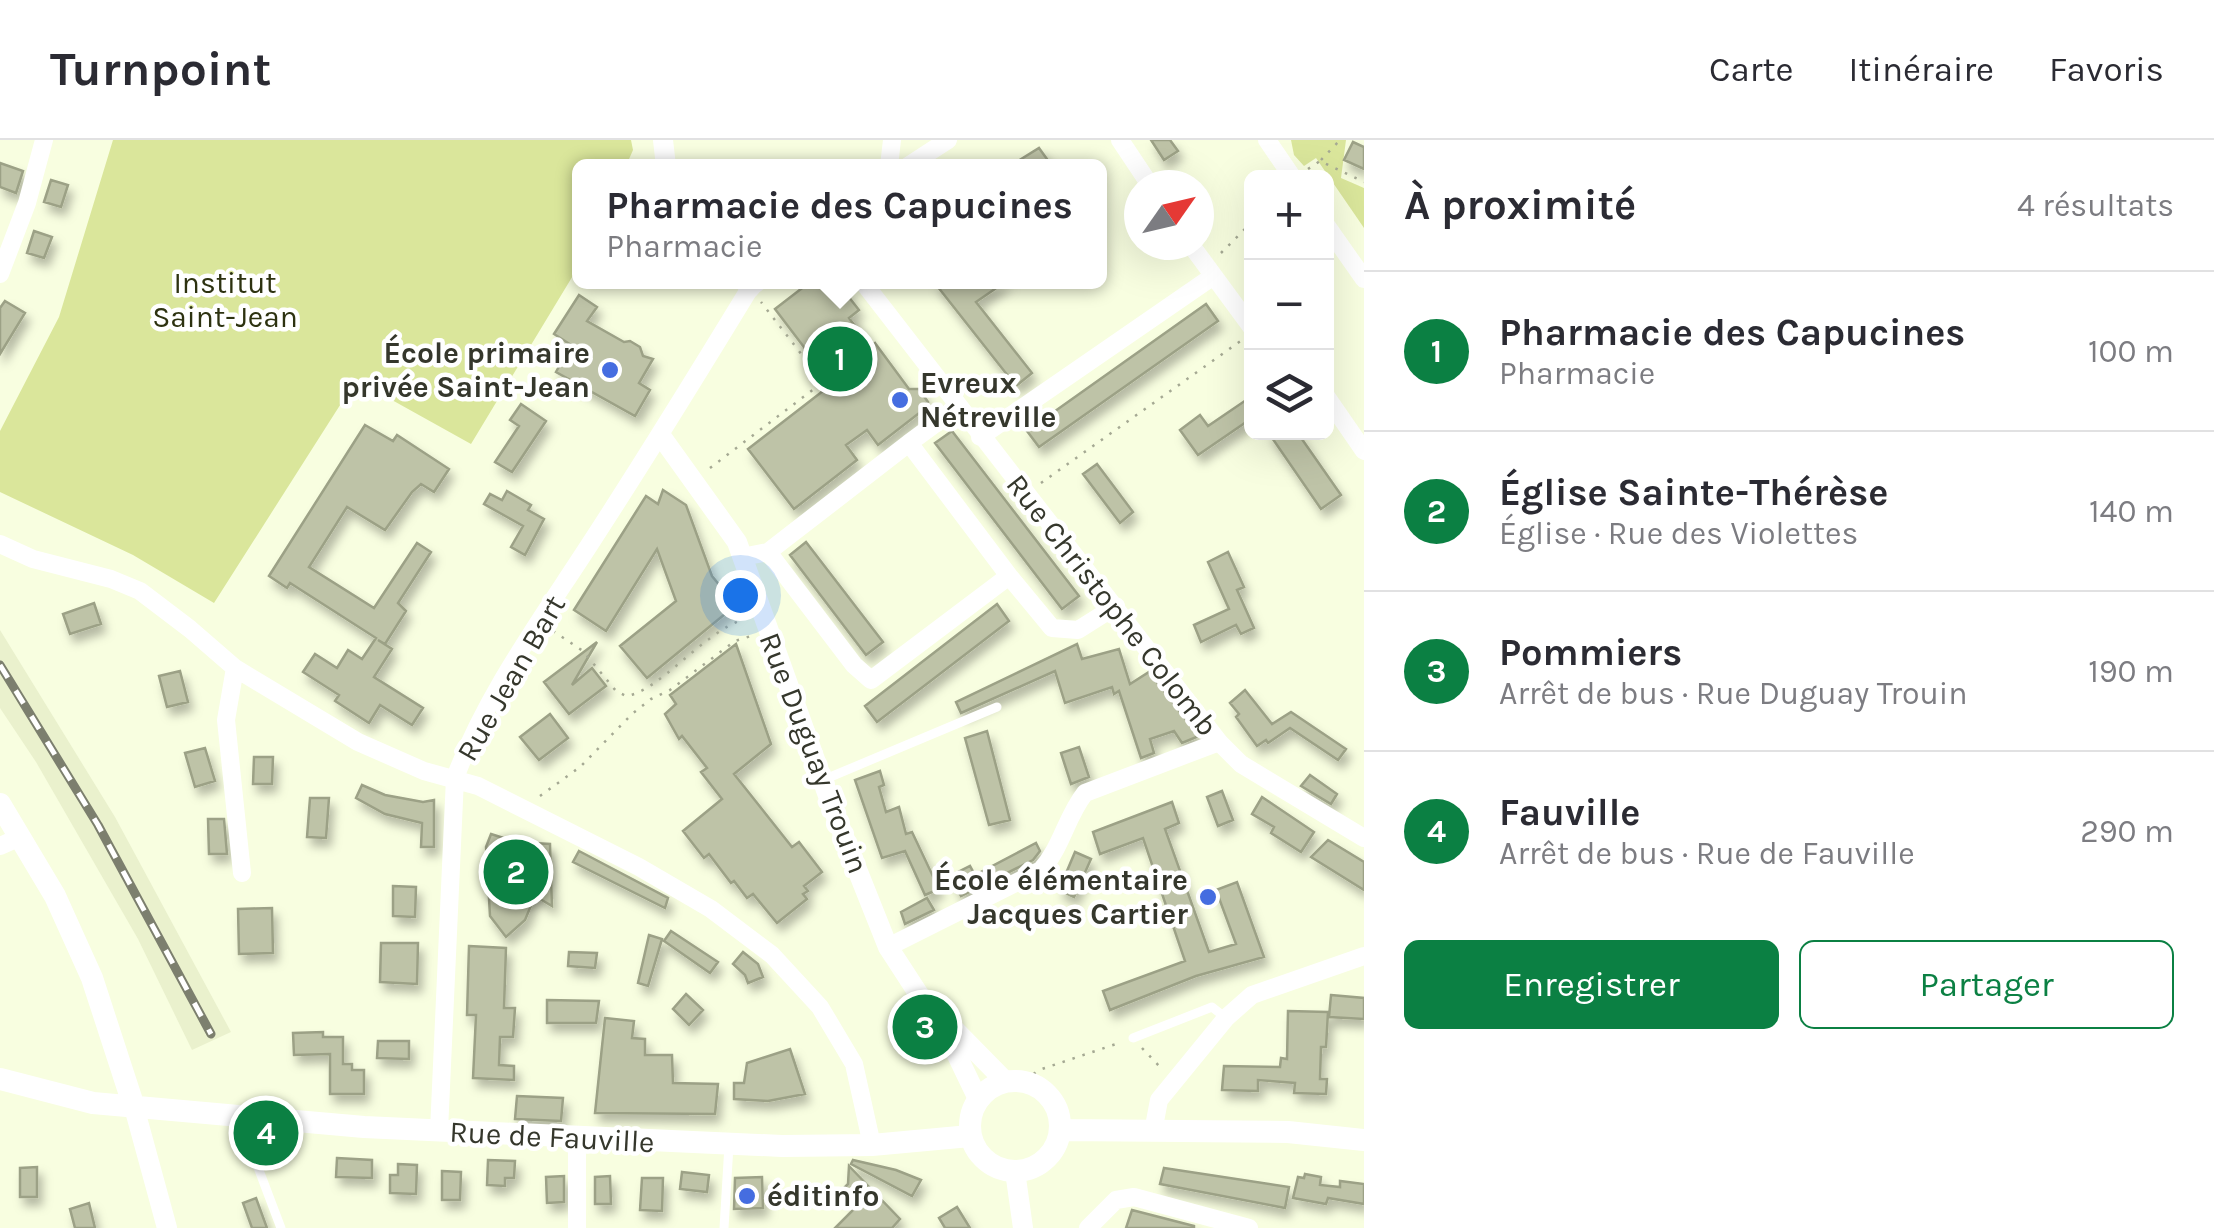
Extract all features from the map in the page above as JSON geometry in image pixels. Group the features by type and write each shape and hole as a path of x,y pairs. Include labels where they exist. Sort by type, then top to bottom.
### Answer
{"main road":[{"path":"0,804 10,842 55,896 92,978 134,1107"},
{"name":"Rue de Fauville","path":"0,1079 92,1103 439,1131 729,1145 872,1144 970,1136"},
{"path":"1014,1081 1039,1087 1052,1098 1061,1130 1046,1160 1014,1172 986,1161 976,1150 970,1123 978,1098 990,1088 1014,1081"},
{"path":"1061,1130 1288,1132 1364,1140"}],"street":[{"path":"0,274 27,202 44,140"},
{"path":"919,159 948,140"},
{"path":"1120,140 1140,170"},
{"path":"1267,140 1296,170"},
{"path":"1334,236 1364,279"},
{"path":"1201,260 1244,320"},
{"path":"980,437 1210,273"},
{"name":"Rue Jean Bart","path":"439,1131 455,778 470,739 539,622 661,436 748,289"},
{"name":"Rue Christophe Colomb","path":"868,289 1219,742 1241,764 1364,838"},
{"path":"742,557 768,552 958,406"},
{"path":"1334,407 1364,450"},
{"name":"Rue Duguay Trouin","path":"661,436 731,530 888,948 953,1048 978,1098"},
{"path":"909,443 1052,628 1078,630 1116,606"},
{"path":"0,544 33,559 111,579 140,592 190,628 235,668 358,742 424,771 455,778 523,809 711,909 772,955 820,1007 854,1064 872,1144"},
{"path":"768,552 854,665 871,680 1009,576"},
{"path":"235,668 226,720 242,873"},
{"path":"888,948 1041,870 1054,856 1070,811 1085,793 1219,742"},
{"path":"1153,1132 1159,1100 1226,1018 1252,995 1364,956"},
{"name":"Rue Duguay Trouin","path":"903,970 973,1051 1014,1081"},
{"path":"134,1107 166,1228"},
{"path":"577,1138 577,1228"},
{"path":"1014,1172 1022,1228"},
{"path":"1088,1228 1116,1200 1134,1197 1249,1228"}],"lane":[{"path":"823,780 997,707"},
{"path":"1133,1038 1212,1007 1226,1018"},
{"path":"239,1117 281,1228"},
{"path":"724,1228 729,1145"}],"path":[{"path":"1306,170 1340,140"},
{"path":"1320,161 1364,182"},
{"path":"1210,273 1244,232"},
{"path":"693,481 823,382 755,289"},
{"path":"1026,494 1244,337"},
{"path":"539,622 583,651 616,691 626,696 643,690 720,628 765,622"},
{"path":"523,809 580,767 651,699 670,690 765,622"},
{"path":"1014,1081 1133,1038 1164,1070"}],"shaded area":[{"path":"0,630 115,817 231,1032 192,1050 138,939 36,762 0,708"}],"green space":[{"name":"Institut Saint-Jean","path":"113,140 631,140 633,150 629,159 572,159 572,277 471,444 356,380 214,603 133,555 0,492 0,431 59,317"},
{"path":"1291,140 1346,140 1341,178 1364,188 1364,228 1334,184 1334,170 1324,170 1316,158 1304,166 1294,155"}],"building":[{"path":"1151,140 1170,140 1178,151 1164,160"},
{"path":"1353,142 1364,147 1364,169 1344,160"},
{"path":"1039,148 1047,159 1021,159"},
{"path":"0,163 23,171 16,193 0,187"},
{"path":"51,180 68,185 61,207 44,202"},
{"path":"34,231 52,237 44,258 27,253"},
{"path":"801,289 842,289 859,310 849,318 855,326 845,334 861,354 875,343 909,389 919,389 928,402 927,407 878,445 867,430 846,445 857,460 794,509 748,449 832,384 775,309"},
{"path":"940,289 995,289 976,302 1032,373 1016,386"},
{"path":"579,295 597,307 587,321 624,342 630,341 640,347 643,356 653,359 639,383 650,390 635,416 556,372 571,345 554,334"},
{"path":"5,301 25,313 0,354 0,308"},
{"path":"1206,304 1218,321 1039,447 1027,431"},
{"path":"1244,401 1244,423 1198,455 1180,430 1200,415 1208,426"},
{"path":"521,404 546,421 512,472 495,462 519,426 510,420"},
{"path":"365,425 393,441 397,435 449,469 434,492 421,484 412,492 385,530 347,507 309,567 374,608 417,543 431,552 398,603 406,611 385,644 378,640 392,649 374,677 423,708 412,725 380,705 369,723 335,701 339,695 303,672 315,654 337,668 348,650 362,659 376,638 290,583 287,588 269,576"},
{"path":"952,431 1079,596 1062,609 935,443"},
{"path":"1274,440 1303,440 1341,495 1321,509"},
{"path":"1097,464 1133,512 1120,523 1083,474"},
{"path":"663,490 686,505 712,576 736,605 647,678 620,646 676,601 657,549 606,631 574,610 646,496 658,504"},
{"path":"507,491 531,505 528,510 544,519 525,555 511,547 523,526 484,504 490,494 502,500"},
{"path":"806,542 883,642 866,655 790,555"},
{"path":"1228,552 1244,587 1237,590 1254,628 1241,634 1236,625 1201,642 1194,625 1229,609 1208,562"},
{"path":"94,603 101,624 70,634 63,614"},
{"path":"997,604 1009,621 877,722 865,706"},
{"path":"597,642 572,685 592,668 606,686 569,714 544,682"},
{"path":"736,644 771,744 734,774 792,847 799,842 822,872 804,886 807,899 777,923 753,894 747,898 734,881 731,883 709,854 704,858 683,831 722,799 701,772 707,768 682,736 679,739 665,714 676,704 670,695"},
{"path":"1077,644 1082,659 1119,649 1130,684 1149,672 1199,736 1182,743 1174,731 1150,739 1154,753 1141,758 1119,691 1114,694 1112,687 1065,703 1055,671 961,713 956,702"},
{"path":"180,671 188,702 167,707 159,676"},
{"path":"1245,690 1272,724 1291,712 1346,749 1338,760 1290,728 1257,746 1230,703"},
{"path":"550,714 568,738 539,760 520,737"},
{"path":"987,731 1010,820 989,825 965,738"},
{"path":"1079,747 1089,777 1071,784 1061,753"},
{"path":"205,748 215,781 195,787 185,753"},
{"path":"254,757 273,757 272,784 253,784"},
{"path":"880,771 884,785 879,787 886,812 899,807 906,834 912,832 939,889 925,895 905,851 882,858 855,780"},
{"path":"1310,775 1337,794 1331,804 1301,786"},
{"path":"362,785 385,795 423,802 434,800 434,847 421,847 422,823 385,814 356,798"},
{"path":"1222,791 1233,820 1218,826 1207,797"},
{"path":"1262,797 1314,832 1301,852 1271,833 1274,827 1252,814"},
{"path":"310,798 329,798 326,838 307,837"},
{"path":"1172,802 1179,823 1165,829 1209,952 1236,944 1216,890 1237,882 1264,957 1196,976 1110,1010 1103,991 1185,961 1143,838 1100,854 1093,832"},
{"path":"208,819 224,819 227,854 209,854"},
{"path":"491,834 516,842 550,844 552,906 535,896 525,920 506,937 490,916 486,847"},
{"path":"1328,840 1364,862 1364,890 1311,857"},
{"path":"1036,843 1040,851 1033,860 961,896 950,876 970,866 975,875"},
{"path":"579,851 668,898 665,908 573,862"},
{"path":"1075,852 1091,859 1074,897 1059,890"},
{"path":"393,886 416,887 415,917 393,916"},
{"path":"927,898 934,910 905,924 901,912"},
{"path":"272,908 273,953 239,954 238,909"},
{"path":"671,931 718,962 710,973 664,941"},
{"path":"649,935 662,939 648,986 638,983"},
{"path":"381,943 418,943 417,984 380,982"},
{"path":"469,946 506,948 504,1008 515,1008 513,1037 500,1037 499,1065 514,1066 514,1080 473,1078 476,1015 467,1015"},
{"path":"569,952 597,953 595,968 568,966"},
{"path":"743,952 758,964 763,977 748,983 733,964"},
{"path":"686,994 703,1010 689,1025 673,1009"},
{"path":"1331,995 1364,998 1364,1019 1329,1017"},
{"path":"547,1000 599,1001 596,1023 547,1023"},
{"path":"1288,1011 1328,1012 1320,1079 1327,1079 1326,1094 1294,1093 1295,1083 1258,1080 1258,1091 1222,1090 1224,1066 1280,1067 1281,1058 1287,1059"},
{"path":"605,1018 634,1021 632,1038 645,1039 645,1055 672,1055 673,1083 718,1084 715,1114 595,1113"},
{"path":"323,1032 323,1037 343,1037 343,1064 352,1064 352,1070 364,1070 364,1094 330,1094 330,1054 294,1055 293,1033"},
{"path":"378,1041 409,1041 409,1059 377,1058"},
{"path":"790,1049 805,1094 768,1101 734,1099 734,1083 744,1083 747,1063"},
{"path":"517,1096 563,1098 561,1121 515,1119"},
{"path":"337,1158 372,1160 372,1178 336,1177"},
{"path":"488,1160 515,1161 514,1178 505,1178 505,1186 487,1185"},
{"path":"853,1160 921,1180 912,1196 851,1164"},
{"path":"398,1164 417,1165 416,1194 390,1193 390,1175 398,1175"},
{"path":"849,1166 900,1219 892,1228 835,1228 857,1206 841,1191 848,1184"},
{"path":"37,1167 37,1197 20,1197 20,1168"},
{"path":"1164,1168 1289,1187 1285,1208 1160,1184"},
{"path":"442,1171 461,1172 460,1200 442,1200"},
{"path":"682,1172 709,1175 707,1192 680,1189"},
{"path":"1305,1174 1321,1177 1320,1185 1340,1187 1340,1181 1364,1184 1364,1204 1328,1198 1326,1204 1293,1198 1298,1177 1304,1178"},
{"path":"564,1176 564,1202 547,1203 546,1177"},
{"path":"610,1176 611,1204 595,1204 595,1177"},
{"path":"762,1177 763,1208 734,1209 735,1178"},
{"path":"642,1178 663,1178 662,1211 640,1210"},
{"path":"256,1198 267,1228 252,1228 243,1203"},
{"path":"89,1203 95,1228 75,1228 70,1209"},
{"path":"957,1207 970,1228 945,1228 939,1218"},
{"path":"1132,1210 1194,1226 1194,1228 1126,1228"}],"railway":[{"path":"0,665 98,825 211,1034"}],"place":[{"name":"Pharmacie des Capucines","path":"840,359"},
{"name":"École primaire privée Saint-Jean","path":"610,370"},
{"name":"Evreux Nétreville","path":"900,400"},
{"name":"Église Sainte-Thérèse","path":"516,872"},
{"name":"École élémentaire Jacques Cartier","path":"1208,897"},
{"name":"Pommiers","path":"925,1027"},
{"name":"Fauville","path":"266,1133"},
{"name":"éditinfo","path":"747,1196"}]}
